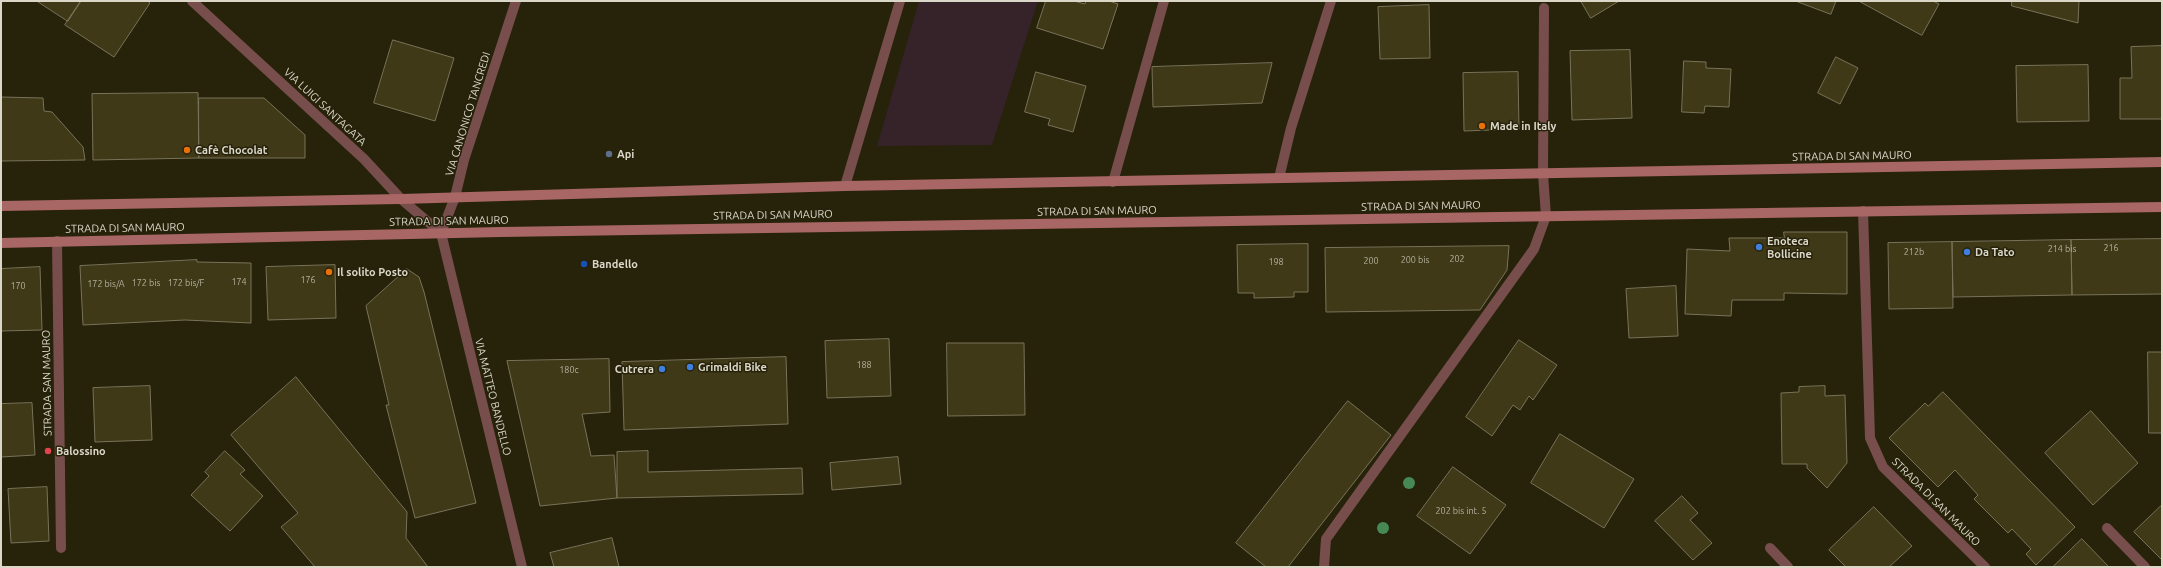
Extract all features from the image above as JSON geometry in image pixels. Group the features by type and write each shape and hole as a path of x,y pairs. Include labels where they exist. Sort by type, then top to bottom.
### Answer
{"main road":[{"name":"STRADA DI SAN MAURO","path":"1,206 401,199 845,186 2162,162"},
{"name":"STRADA DI SAN MAURO","path":"1,243 441,233 2162,207"}],"street":[{"name":"VIA LUIGI SANTAGATA","path":"192,1 364,159 401,199 441,233"},
{"name":"VIA CANONICO TANCREDI","path":"441,233 455,197 464,160 516,1"},
{"path":"845,186 900,1"},
{"path":"1113,182 1164,1"},
{"path":"1279,178 1291,128 1331,1"},
{"path":"1324,567 1326,539 1534,249 1546,216 1543,174 1544,8"},
{"name":"STRADA DI SAN MAURO","path":"1863,211 1870,438 1883,467 1985,567"},
{"name":"VIA MATTEO BANDELLO","path":"441,233 522,567"},
{"name":"STRADA SAN MAURO","path":"57,242 61,548"},
{"path":"2107,528 2145,567"},
{"path":"1770,548 1788,567"}],"shaded area":[{"path":"919,1 1038,1 992,145 877,146"}],"building":[{"path":"37,1 81,1 68,21"},
{"path":"81,1 147,1 150,3 114,57 65,25"},
{"path":"1046,1 1074,1 1085,4 1086,1 1109,1 1118,4 1103,49 1037,28"},
{"path":"1581,1 1619,1 1591,18"},
{"path":"1796,1 1836,1 1831,14"},
{"path":"1859,1 1933,1 1939,4 1922,35"},
{"path":"2012,1 2079,1 2078,23 2012,6"},
{"path":"1429,5 1430,58 1380,59 1378,7"},
{"path":"393,40 454,58 435,121 374,103"},
{"path":"2162,46 2162,119 2120,119 2120,78 2132,78 2131,47"},
{"path":"1630,50 1632,118 1572,120 1570,51"},
{"path":"1836,57 1858,68 1840,104 1818,93"},
{"path":"1684,61 1706,62 1706,68 1731,69 1729,107 1705,106 1704,113 1682,112"},
{"path":"1272,63 1262,103 1153,107 1152,67"},
{"path":"2088,65 2089,121 2017,122 2016,66"},
{"path":"1036,72 1086,86 1073,132 1048,125 1050,119 1025,112"},
{"path":"1518,72 1519,129 1464,131 1463,73"},
{"path":"198,93 199,158 93,160 92,94"},
{"path":"1,97 43,98 44,111 52,112 83,147 85,160 1,161"},
{"path":"199,98 264,98 305,135 305,158 199,158"},
{"path":"1784,232 1847,232 1847,294 1784,293 1784,300 1732,300 1731,316 1685,314 1687,249 1730,251 1729,238 1784,238"},
{"path":"2162,239 2162,294 2072,295 2071,240"},
{"path":"2071,240 2072,295 1953,297 1952,242"},
{"path":"1952,242 1953,308 1889,309 1888,243"},
{"path":"1308,244 1308,292 1294,292 1294,297 1254,298 1254,293 1238,293 1237,245"},
{"path":"1509,246 1507,270 1480,310 1326,312 1325,248"},
{"path":"197,260 197,262 251,263 251,323 185,320 83,325 80,266"},
{"path":"335,265 336,318 268,320 266,267"},
{"path":"40,267 42,330 1,331 1,269"},
{"path":"407,269 419,277 424,292 476,503 415,518 386,405 389,405 366,306"},
{"path":"1676,286 1678,336 1629,338 1626,289"},
{"path":"889,339 891,396 827,398 825,341"},
{"path":"1519,340 1557,365 1533,400 1529,396 1520,410 1513,405 1492,436 1466,417"},
{"path":"947,343 1024,343 1025,415 948,416"},
{"path":"2148,352 2162,352 2162,433 2149,433"},
{"path":"786,357 788,424 624,430 622,362"},
{"path":"609,359 610,412 582,414 591,456 614,455 617,498 540,506 507,361"},
{"path":"296,377 407,512 406,538 428,567 315,567 281,527 298,513 231,435"},
{"path":"150,386 152,440 95,442 93,388"},
{"path":"1825,386 1825,396 1845,395 1847,463 1827,488 1807,468 1807,464 1782,464 1781,393 1799,392 1799,387"},
{"path":"1943,392 2075,527 2036,565 2026,554 2031,549 2012,529 2008,533 1974,499 1978,495 1955,470 1938,487 1889,438 1925,403 1928,406"},
{"path":"1348,401 1391,435 1288,567 1266,567 1236,543"},
{"path":"32,403 35,455 1,457 1,404"},
{"path":"2091,411 2138,463 2093,505 2045,453"},
{"path":"1560,434 1634,479 1604,528 1531,483"},
{"path":"225,451 245,470 240,474 263,496 230,531 191,495 209,476 205,472"},
{"path":"648,451 648,472 802,468 803,494 617,498 617,452"},
{"path":"898,457 901,484 832,490 830,463"},
{"path":"1453,467 1506,505 1470,554 1417,516"},
{"path":"47,487 49,541 11,543 8,489"},
{"path":"1682,496 1698,513 1690,520 1712,543 1693,560 1655,521"},
{"path":"2162,505 2162,560 2134,532"},
{"path":"1874,507 1912,546 1889,567 1846,567 1829,550"},
{"path":"612,538 619,567 554,567 550,553"},
{"path":"2082,539 2109,567 2053,567"}],"place":[{"name":"Made in Italy","path":"1482,126"},
{"name":"Cafè Chocolat","path":"187,150"},
{"name":"Api","path":"609,154"},
{"name":"Enoteca Bollicine","path":"1759,247"},
{"name":"Da Tato","path":"1967,252"},
{"name":"Bandello","path":"584,264"},
{"name":"Il solito Posto","path":"329,272"},
{"name":"Grimaldi Bike","path":"690,367"},
{"name":"Cutrera","path":"662,369"},
{"name":"Balossino","path":"48,451"}]}
